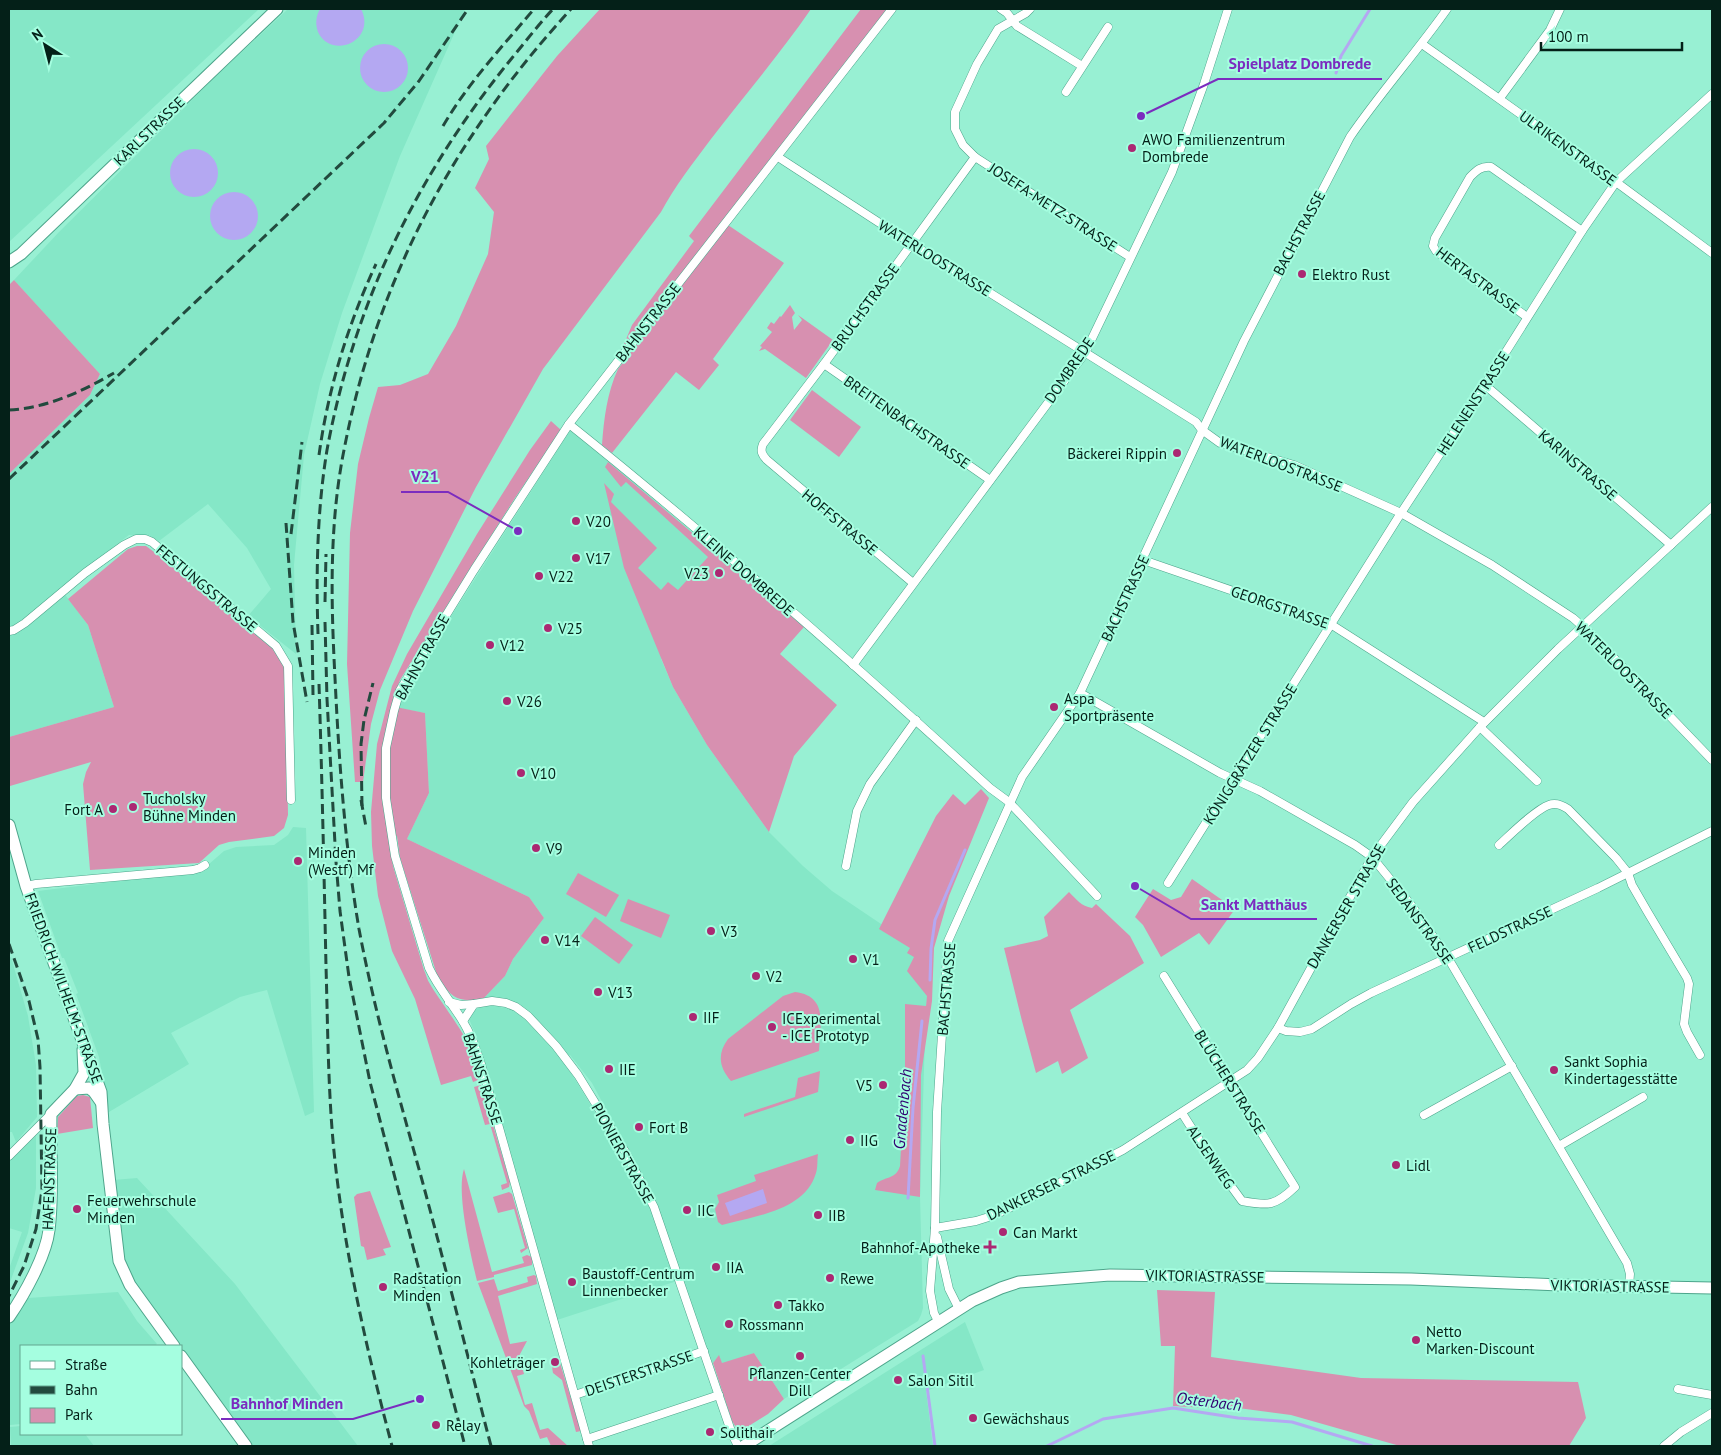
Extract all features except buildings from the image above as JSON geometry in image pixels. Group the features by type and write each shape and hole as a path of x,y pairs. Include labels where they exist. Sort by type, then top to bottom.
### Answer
{"main road":[{"name":"KARLSTRASSE","path":"9,262 21,254 277,9"},
{"name":"KARLSTRASSE","path":"9,271 21,254"},
{"name":"FRIEDRICH-WILHELM-STRASSE","path":"9,825 26,886 101,1092 119,1261 130,1284 173,1345"},
{"name":"HAFENSTRASSE","path":"9,1317 22,1298 38,1264 49,1232 51,1114 75,1089 84,1073 83,1043"},
{"path":"75,1089 89,1088 101,1102"},
{"name":"VIKTORIASTRASSE","path":"744,1446 959,1309 984,1295 1019,1282 1110,1275 1712,1288"},
{"path":"182,1357 246,1446"}],"street":[{"name":"BAHNSTRASSE","path":"588,1443 481,1064 472,1038 463,1021 436,984 429,968 395,856 386,798 386,748 400,690 474,570 569,424 892,9"},
{"path":"1000,9 1007,13 1017,26 1082,66"},
{"path":"975,157 963,145 955,129 955,112 977,64 998,29 1026,14 1030,9"},
{"name":"DOMBREDE","path":"853,665 1085,353 1172,172 1204,84 1228,9"},
{"name":"BACHSTRASSE","path":"939,1323 934,1313 930,1291 935,1228 937,1112 948,941 1022,776 1080,693 1244,341 1350,137 1447,9"},
{"path":"1500,98 1550,30 1560,9"},
{"path":"1066,92 1108,27"},
{"name":"ULRIKENSTRASSE","path":"1422,44 1500,98 1712,253"},
{"name":"HELENENSTRASSE","path":"1332,625 1401,513 1485,385 1582,231 1616,182 1712,94"},
{"name":"WATERLOOSTRASSE","path":"778,157 912,244 1196,422 1202,430 1220,443 1294,465 1401,513 1492,565 1583,626 1712,760"},
{"name":"JOSEFA-METZ-STRASSE","path":"975,157 1130,257"},
{"name":"BRUCHSTRASSE","path":"768,460 762,453 763,444 824,364 975,157"},
{"name":"HERTASTRASSE","path":"1527,318 1433,246 1435,238 1470,178 1483,166 1491,167 1582,231"},
{"name":"BREITENBACHSTRASSE","path":"824,364 990,480"},
{"name":"KARINSTRASSE","path":"1485,385 1671,545"},
{"name":"KLEINE DOMBREDE","path":"569,424 656,495 916,720 990,788 1009,802"},
{"name":"HOFFSTRASSE","path":"768,460 913,583"},
{"name":"DANKERSER STRASSE","path":"935,1228 976,1221 995,1215 1123,1150 1246,1070 1258,1058 1278,1028 1372,857 1413,802 1482,725 1583,626 1712,507"},
{"name":"FESTUNGSSTRASSE","path":"9,631 25,623 86,573 124,545 136,539 145,539 152,542 276,646 288,666 291,800"},
{"name":"GEORGSTRASSE","path":"1143,560 1332,625 1482,725 1536,781"},
{"name":"KÖNIGGRÄTZER STRASSE","path":"1168,884 1332,625"},
{"name":"SEDANSTRASSE","path":"1080,693 1234,779 1260,791 1355,845 1372,857 1412,906 1448,958 1627,1263 1630,1274 1629,1286"},
{"path":"846,866 857,811 870,784 916,720"},
{"path":"1009,802 1097,896"},
{"path":"1499,845 1549,804 1559,804 1568,808 1582,822 1628,873 1637,894 1687,978 1689,984 1684,1024 1700,1055"},
{"name":"FELDSTRASSE","path":"1278,1028 1286,1032 1300,1032 1312,1029 1358,1000 1628,873 1712,831"},
{"path":"26,886 114,876 193,870 205,864"},
{"name":"BLÜCHERSTRASSE","path":"1164,976 1295,1187"},
{"name":"PIONIERSTRASSE","path":"449,1002 474,1004 492,1001 516,1007 528,1016 556,1046 578,1075 626,1153 654,1207 732,1434 738,1446"},
{"path":"463,1021 474,1004"},
{"path":"1424,1115 1512,1066"},
{"path":"1559,1146 1643,1097"},
{"name":"ALSENWEG","path":"1182,1113 1210,1157 1242,1200 1263,1204 1281,1200 1295,1187"},
{"path":"9,1156 51,1114"},
{"name":"BACHSTRASSE","path":"935,1228 949,1289 959,1309"},
{"name":"DEISTERSTRASSE","path":"575,1394 704,1351"},
{"path":"1678,1388 1712,1395"},
{"path":"588,1443 719,1395"},
{"path":"1664,1446 1681,1432 1712,1413"}],"shaded area":[{"path":"9,9 259,9 9,242"},
{"path":"288,9 465,9 400,156 342,313 320,384 304,455 294,565 296,654 248,616 271,589 247,548 208,504 159,541 149,535 129,535 60,588 88,625 114,707 9,737 9,474 90,395 100,374 14,280 59,232 215,77"},
{"path":"320,9 361,9 364,20 363,30 358,38 351,43 342,46 333,45 325,41 318,32 316,20"},
{"path":"379,44 389,44 401,51 408,63 408,73 401,85 389,92 379,92 371,88 364,81 360,73 360,63 364,55 371,48"},
{"path":"189,149 199,149 211,156 218,168 218,178 211,190 199,197 189,197 181,193 174,186 170,178 170,168 174,160 181,153"},
{"path":"229,192 239,192 251,199 258,211 258,221 251,233 239,240 229,240 221,236 214,229 210,221 210,211 214,203 221,196"},
{"path":"571,429 738,571 661,659 673,687 707,745 769,832 803,866 832,891 890,930 934,948 926,1006 920,1197 923,1308 921,1315 918,1321 833,1374 821,1376 784,1399 754,1353 722,1364 719,1356 713,1363 714,1367 656,1203 592,1083 570,1055 567,1056 535,1019 493,998 483,999 505,976 513,959 544,918 529,897 407,839 429,793 425,713 398,708 404,690"},
{"path":"293,827 306,828 314,1112 305,1116 267,990 240,997 171,1033 189,1064 109,1112 99,1057 76,994 78,993 64,958 62,958 38,891 201,871 224,851 236,847 274,845 288,835"},
{"path":"11,957 28,1016 36,1065 37,1117 16,1142 12,1132 9,1132 9,958"},
{"path":"490,1005 519,1013 558,1054 571,1073 644,1192 677,1281 557,1320 477,1038 469,1019 475,1010 481,1006"},
{"path":"36,1136 36,1188 28,1233 9,1285 9,1269 22,1232 9,1228 9,1160"},
{"path":"137,1178 235,1284 358,1446 251,1446 182,1354 182,1345 176,1345 135,1287 122,1260 113,1180"},
{"path":"763,1189 767,1203 730,1216 725,1203"},
{"path":"118,1292 137,1321 157,1344 20,1345 20,1424 10,1425 9,1325 28,1298"},
{"path":"965,1322 984,1370 926,1391 933,1446 769,1446"},
{"path":"20,1426 20,1435 86,1435 94,1446 11,1446 10,1427"}],"green space":[{"path":"600,9 811,9 698,157 678,184 661,212 543,369 476,487 413,611 380,690 371,724 363,782 355,782 347,664 350,533 358,464 378,387 400,385 428,374 456,326 488,254 494,212 475,188 489,159 486,146 557,56"},
{"path":"861,9 892,9 622,349 632,325 694,241 689,236"},
{"path":"728,225 784,263 713,359 719,365 699,390 676,372 612,453 602,445 611,387 618,369"},
{"path":"14,280 100,374 90,395 9,474 9,285"},
{"path":"790,305 795,313 792,317 794,330 802,320 798,315 833,340 806,378 765,349 759,351 762,347 760,346 772,332 767,328 771,322 774,324"},
{"path":"812,390 861,427 839,457 790,420"},
{"path":"551,421 561,430 515,498 400,680 391,706 425,713 429,793 407,839 529,897 544,918 513,959 505,976 483,999 467,1000 455,997 446,989 437,975 400,858 397,836 389,834 393,866 427,979 470,1046 479,1071 478,1080 473,1082 471,1076 441,1085 415,999 392,951 378,896 372,846 371,812 377,744 392,686 407,654 477,534 530,450"},
{"path":"608,462 804,627 780,654 837,705 794,756 769,832 707,745 673,687 624,568 604,483 614,494 611,502 657,548 638,568 661,590 668,582 678,590 708,557 626,482 621,487 605,467"},
{"path":"146,546 154,552 272,648 282,662 286,674 288,815 284,828 274,836 219,845 199,863 90,870 83,784 91,762 10,786 9,737 114,707 88,625 68,599 128,549"},
{"path":"981,789 989,798 949,896 934,948 932,1001 921,1075 920,1197 875,1190 877,1183 894,1175 900,1166 905,1077 905,1004 926,1006 927,996 907,971 914,957 907,953 910,948 879,929 936,816 953,794 965,805"},
{"path":"578,873 619,895 606,917 566,894"},
{"path":"1192,879 1235,909 1209,945 1199,933 1161,957 1143,925 1135,917 1153,889 1171,900 1181,897"},
{"path":"1069,892 1085,906 1092,908 1096,904 1130,936 1144,963 1070,1010 1088,1058 1062,1074 1058,1061 1036,1073 1004,948 1040,940 1048,936 1044,917"},
{"path":"628,899 670,915 661,938 620,921"},
{"path":"595,917 633,945 619,964 581,936"},
{"path":"795,992 813,999 818,1006 821,1022 819,1051 731,1081 724,1071 721,1060 722,1050 728,1039 783,996"},
{"path":"820,1071 818,1092 744,1117 744,1114 795,1097 798,1078"},
{"path":"481,1085 510,1182 509,1187 502,1190 501,1185 507,1183 490,1124 485,1125 474,1087"},
{"path":"77,1096 90,1097 93,1128 57,1134 58,1117"},
{"path":"818,1154 817,1171 810,1186 790,1204 763,1215 722,1225 718,1222 715,1209 719,1202 717,1195 756,1181 754,1175"},
{"path":"464,1169 492,1272 524,1263 522,1257 527,1255 532,1257 532,1265 477,1281 463,1208 462,1179"},
{"path":"370,1191 391,1247 383,1249 386,1255 367,1260 364,1247 361,1246 354,1197 357,1194"},
{"path":"509,1192 512,1194 528,1248 521,1253 520,1250 525,1248 514,1209 498,1213 493,1197"},
{"path":"536,1276 537,1284 498,1296 510,1344 527,1341 519,1356 524,1374 517,1376 525,1405 532,1403 540,1430 548,1428 568,1446 551,1446 547,1437 540,1439 529,1411 524,1406 478,1283 494,1279 498,1291 528,1282 527,1277"},
{"path":"1157,1290 1215,1292 1211,1357 1361,1378 1578,1382 1586,1418 1569,1446 1400,1446 1291,1415 1223,1406 1208,1408 1173,1406 1175,1346 1161,1346"},
{"path":"754,1353 784,1399 768,1414 739,1432 732,1421 713,1363 719,1355 722,1363"},
{"path":"557,1359 560,1363 581,1431 576,1432 562,1380 553,1373 553,1363"}],"waterway":[{"name":"Gnadenbach","path":"1336,73 1341,56 1370,9"},
{"name":"Gnadenbach","path":"930,980 931,949 935,920 965,850"},
{"name":"Gnadenbach","path":"908,1198 913,1108 922,1021"},
{"name":"Gnadenbach","path":"923,1356 935,1446"},
{"name":"Osterbach","path":"1047,1446 1103,1419 1173,1408 1238,1418 1292,1422 1372,1446"}],"railway":[{"path":"9,479 384,123 419,81 468,9"},
{"path":"443,126 474,80 534,9"},
{"path":"318,634 318,542 327,450 339,396 354,343 373,292 394,242 419,194 447,147 478,102 553,9"},
{"path":"491,1446 388,1055 359,929 346,835 338,741 332,564 339,478 358,387 377,327 399,269 426,213 456,160 491,108 529,58 571,9"},
{"path":"319,455 340,357 376,264"},
{"path":"9,410 37,406 63,398 89,387 114,373"},
{"path":"291,534 302,442"},
{"path":"286,523 293,622 307,702"},
{"path":"325,602 326,554"},
{"path":"325,622 327,699 336,862 340,911 349,977 370,1082 465,1446"},
{"path":"312,625 313,695"},
{"path":"362,806 361,744 364,720 373,683"},
{"path":"319,684 328,1043 333,1145 352,1275 392,1446"},
{"path":"361,800 366,827"},
{"path":"9,944 29,1001 38,1039 42,1190 36,1229 24,1266 9,1296"}],"place":[{"name":"Spielplatz Dombrede","path":"1141,116"},
{"name":"AWO Familienzentrum Dombrede","path":"1132,148"},
{"name":"Elektro Rust","path":"1302,274"},
{"name":"Bäckerei Rippin","path":"1177,453"},
{"name":"V20","path":"576,521"},
{"name":"V21","path":"518,531"},
{"name":"V17","path":"576,558"},
{"name":"V23","path":"719,573"},
{"name":"V22","path":"539,576"},
{"name":"V25","path":"548,628"},
{"name":"V12","path":"490,645"},
{"name":"V26","path":"507,701"},
{"name":"Aspa Sportpräsente","path":"1054,707"},
{"name":"V10","path":"521,773"},
{"name":"Tucholsky Bühne Minden","path":"133,807"},
{"name":"Fort A","path":"113,809"},
{"name":"V9","path":"536,848"},
{"name":"Minden (Westf) Mf","path":"298,861"},
{"name":"Sankt Matthäus","path":"1135,886"},
{"name":"V3","path":"711,931"},
{"name":"V14","path":"545,940"},
{"name":"V1","path":"853,959"},
{"name":"V2","path":"756,976"},
{"name":"V13","path":"598,992"},
{"name":"IIF","path":"693,1017"},
{"name":"ICExperimental - ICE Prototyp","path":"772,1027"},
{"name":"IIE","path":"609,1069"},
{"name":"Sankt Sophia Kindertagesstätte","path":"1554,1070"},
{"name":"V5","path":"883,1085"},
{"name":"Fort B","path":"639,1127"},
{"name":"IIG","path":"850,1140"},
{"name":"Lidl","path":"1396,1165"},
{"name":"Feuerwehrschule Minden","path":"77,1209"},
{"name":"IIC","path":"687,1210"},
{"name":"IIB","path":"818,1215"},
{"name":"Can Markt","path":"1003,1232"},
{"name":"Bahnhof-Apotheke","path":"990,1247"},
{"name":"IIA","path":"716,1267"},
{"name":"Rewe","path":"830,1278"},
{"name":"Baustoff-Centrum Linnenbecker","path":"572,1282"},
{"name":"Radstation Minden","path":"383,1287"},
{"name":"Takko","path":"778,1305"},
{"name":"Rossmann","path":"729,1324"},
{"name":"Netto Marken-Discount","path":"1416,1340"},
{"name":"Pflanzen-Center Dill","path":"800,1356"},
{"name":"Kohleträger","path":"555,1362"},
{"name":"Salon Sitil","path":"898,1380"},
{"name":"Bahnhof Minden","path":"420,1399"},
{"name":"Gewächshaus","path":"973,1418"},
{"name":"Relay","path":"436,1425"},
{"name":"Solithair","path":"710,1432"}]}
